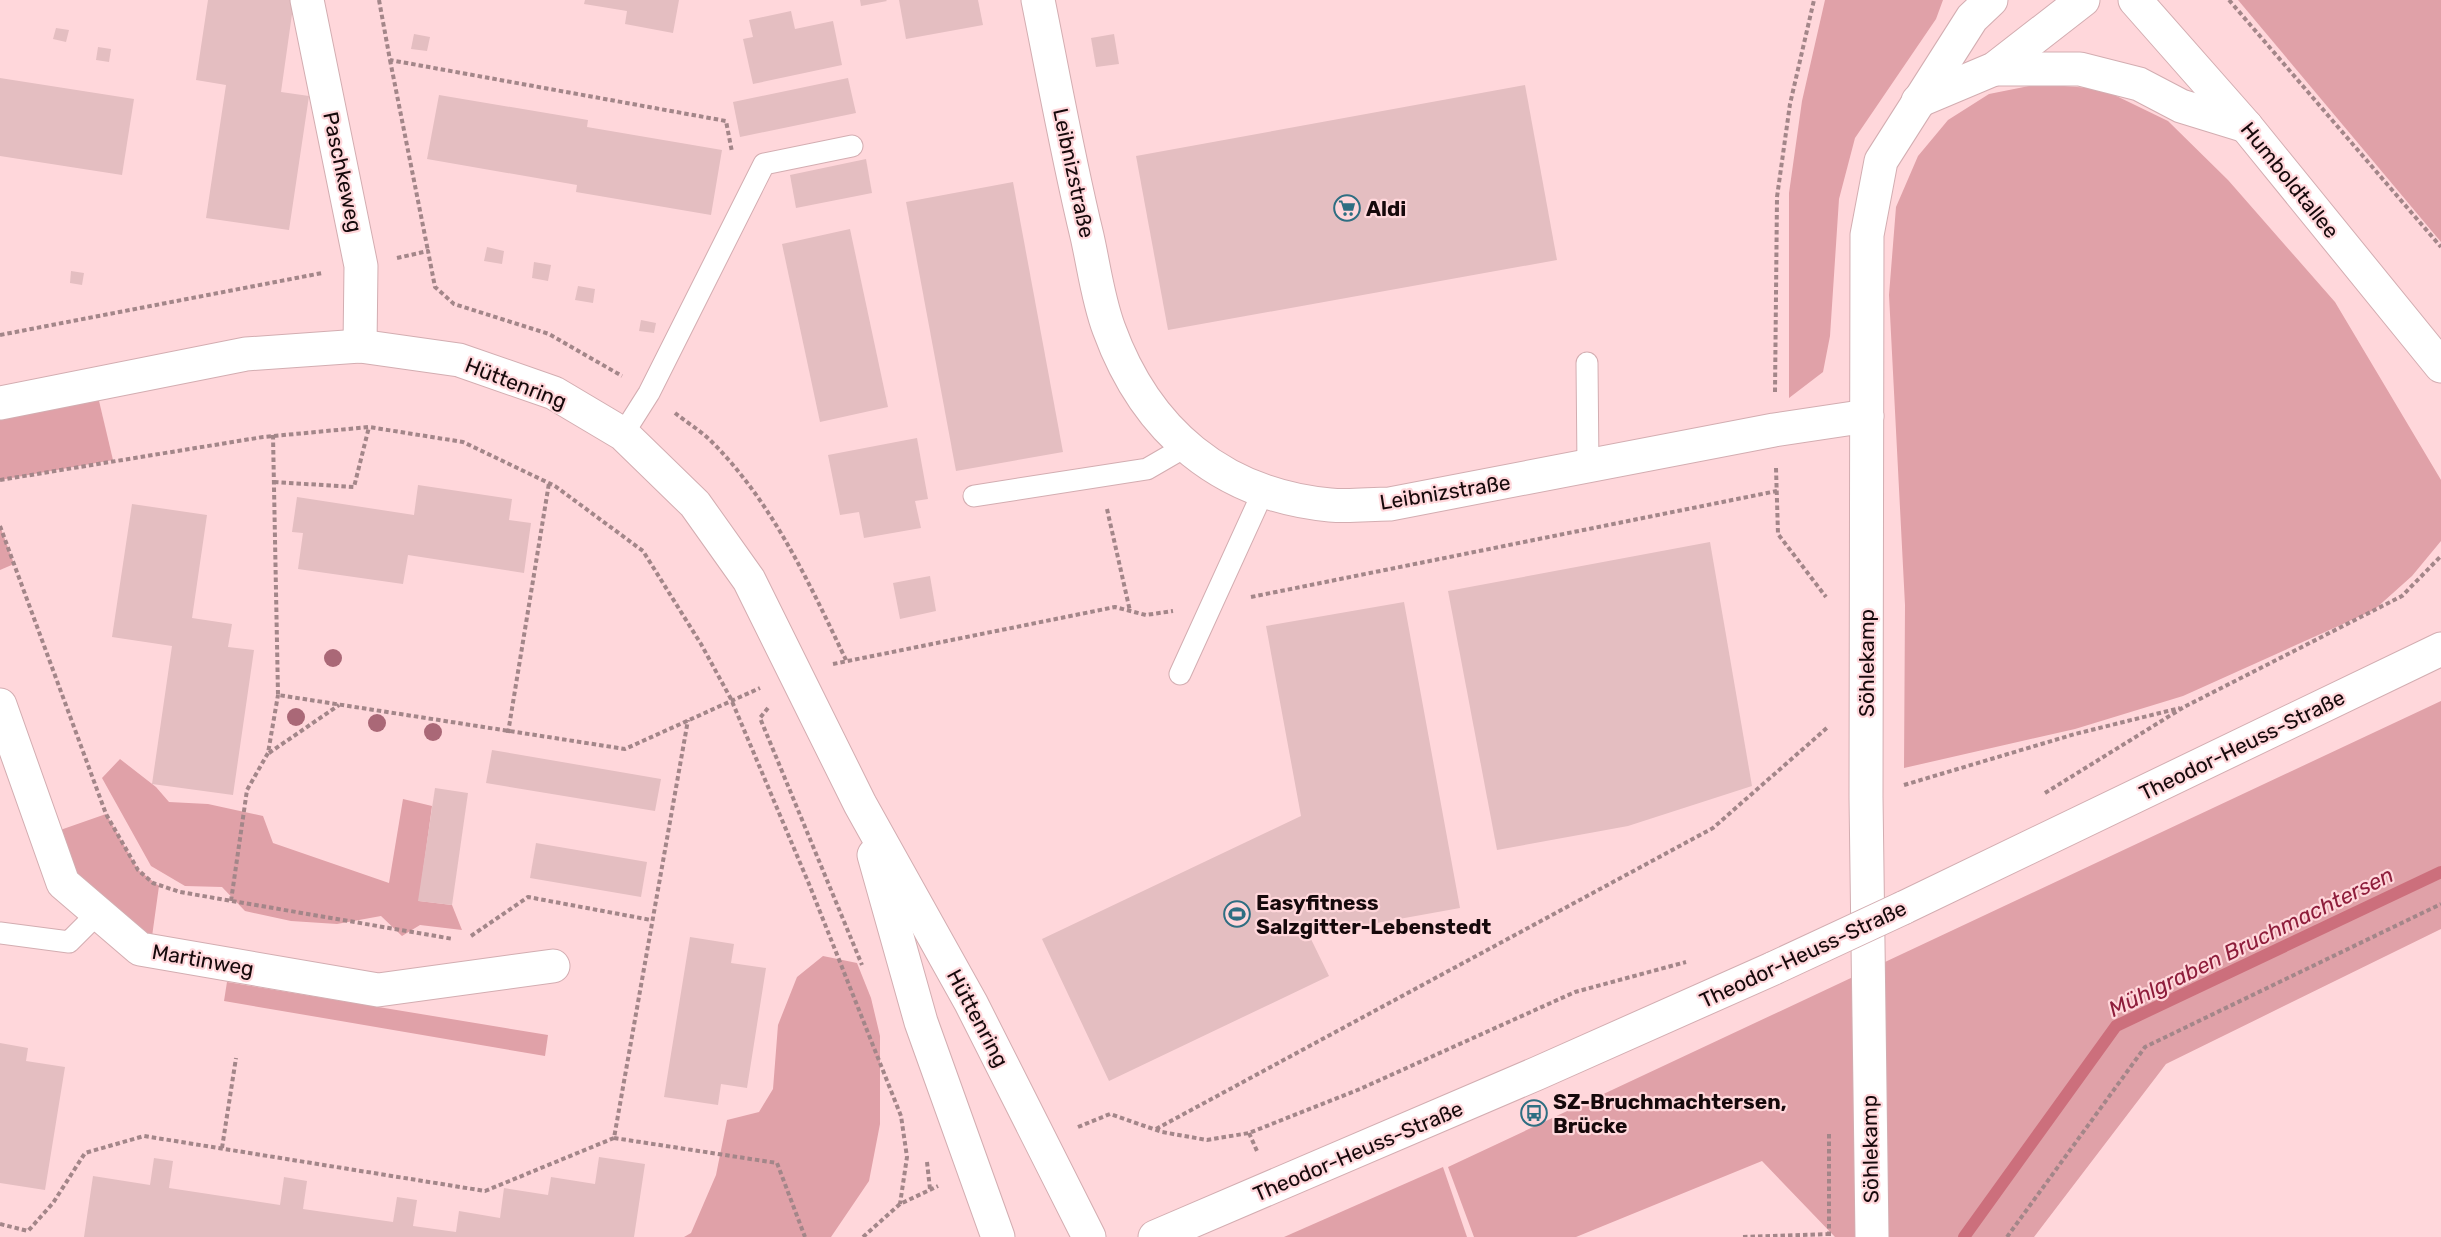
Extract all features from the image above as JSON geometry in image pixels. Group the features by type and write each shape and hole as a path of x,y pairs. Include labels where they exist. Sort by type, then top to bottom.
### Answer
{"street":[{"name":"Paschkeweg","path":"307,0 361,266 360,346"},
{"name":"Leibnizstraße","path":"1038,0 1077,197 1109,329 1143,398 1185,447 1222,474 1263,492 1331,506 1390,504 1774,430 1867,416"},
{"path":"1918,101 1994,69 2083,0"},
{"name":"Humboldtallee","path":"2136,0 2246,126 2440,367"},
{"name":"Söhlekamp","path":"1872,1237 1866,797 1867,235 1881,161 1979,6"},
{"path":"1994,69 2080,69 2139,84 2181,106 2246,126"},
{"name":"Hüttenring","path":"0,403 246,354 360,346 459,360 554,393 622,434 695,504 749,580 798,673 860,804 971,1003 1089,1237"},
{"name":"Theodor-Heuss-Straße","path":"1155,1237 1527,1078 1773,968 1903,908 2441,649"},
{"name":"Martinweg","path":"0,705 63,882 140,949 378,990 553,966"},
{"name":"Hüttenring","path":"860,804 921,1022 998,1237"}],"lane":[{"path":"622,434 649,393 764,164 852,146"},
{"path":"1587,363 1588,467"},
{"path":"974,496 1147,468 1185,447"},
{"path":"1180,674 1263,492"},
{"path":"0,933 69,942 98,913"}],"path":[{"path":"379,0 428,250"},
{"path":"1814,0 1790,104 1777,197 1774,430 1778,534 1830,603"},
{"path":"2229,0 2441,247"},
{"path":"390,60 726,122 744,205"},
{"path":"274,482 354,487 369,427"},
{"path":"0,480 273,435 369,427 463,442 549,483 643,551 701,644 731,699 809,884 901,1116 907,1157 900,1204 863,1237"},
{"path":"231,901 247,790 268,753 278,695 273,435"},
{"path":"1100,476 1130,611"},
{"path":"508,733 549,483"},
{"path":"865,972 760,718 798,673 846,660 1115,608 1146,615 1213,604 1777,492"},
{"path":"0,525 106,814 138,870 159,886 231,901 465,940 528,897 651,920"},
{"path":"2043,795 2184,707 2402,596 2441,556"},
{"path":"278,695 508,733 625,749 731,699"},
{"path":"268,753 339,705"},
{"path":"1866,797 2075,734 2184,707"},
{"path":"1828,717 1828,738"},
{"path":"614,1138 688,720"},
{"path":"1156,1130 1713,828 1828,726"},
{"path":"2007,1237 2145,1047 2441,904"},
{"path":"1110,1114 1156,1130 1207,1140 1248,1133 1360,1089 1575,992 1687,962"},
{"path":"222,1148 236,1058"},
{"path":"1743,1237 1829,1235 1829,1128"},
{"path":"28,1237 28,1230 54,1203 85,1153 144,1136 485,1191 614,1138 777,1163 805,1237"},
{"path":"927,1158 930,1189"},
{"path":"0,1224 28,1230"}],"shaded area":[{"path":"1825,0 1943,0 1936,19 1855,138 1839,199 1830,336 1823,372 1789,398 1789,193 1802,101"},
{"path":"2238,0 2441,0 2441,242"},
{"path":"2039,84 2102,89 2168,121 2228,180 2335,302 2441,480 2441,541 2412,576 2374,610 2183,696 2075,729 1904,768 1905,605 1889,295 1896,207 1918,156 1948,120 1989,94"},
{"path":"95,384 113,460 0,480 0,403"},
{"path":"0,526 14,564 0,570"},
{"path":"2441,701 2441,929 2166,1064 2034,1237 1835,1237 1762,1161 1576,1237 1474,1237 1448,1167"},
{"path":"120,759 156,787 169,802 208,804 263,816 273,843 389,883 403,799 432,806 419,901 452,905 462,930 420,925 402,936 381,916 337,924 291,921 245,911 222,887 185,886 151,866 102,778"},
{"path":"106,814 138,870 159,886 150,951 98,913 46,835"},
{"path":"823,956 857,963 871,998 880,1036 880,1124 869,1181 831,1237 684,1237 691,1233 716,1175 727,1120 759,1112 773,1089 778,1025 797,977"},
{"path":"227,982 548,1035 545,1056 224,1001"},
{"path":"1443,1167 1467,1237 1284,1237"}],"building":[{"path":"208,0 294,0 281,92 309,96 289,230 206,218 226,85 196,80"},
{"path":"585,0 679,0 673,33 625,24 627,11 584,4"},
{"path":"860,0 886,0 887,1 861,6"},
{"path":"899,0 978,0 983,25 906,39"},
{"path":"791,11 795,29 833,21 842,65 753,84 743,39 753,37 749,20"},
{"path":"56,28 69,30 66,42 53,39"},
{"path":"414,34 430,37 427,51 411,49"},
{"path":"1114,34 1119,64 1096,67 1091,38"},
{"path":"98,47 111,49 109,62 96,60"},
{"path":"0,78 134,99 122,175 0,156"},
{"path":"848,78 856,113 740,137 733,102"},
{"name":"Aldi","path":"1525,85 1557,260 1168,330 1136,156"},
{"path":"439,95 588,120 587,127 722,150 711,215 576,192 577,185 427,159"},
{"path":"866,159 872,193 796,208 790,175"},
{"path":"1013,182 1063,452 956,471 906,202"},
{"path":"850,229 888,407 820,422 782,244"},
{"path":"487,247 504,251 502,264 484,261"},
{"path":"534,262 551,265 548,281 532,278"},
{"path":"71,271 84,273 82,285 70,283"},
{"path":"578,286 595,289 593,303 575,300"},
{"path":"641,320 656,323 654,333 639,331"},
{"path":"917,438 928,499 915,501 921,528 864,538 859,512 840,515 828,455"},
{"path":"418,485 512,499 509,520 531,523 524,573 408,555 403,584 298,569 303,533 292,532 297,497 414,515"},
{"path":"132,504 207,515 192,618 232,624 228,647 254,650 233,795 152,784 172,646 112,637"},
{"path":"1710,542 1752,786 1628,826 1497,850 1448,591"},
{"path":"930,576 936,611 900,619 893,583"},
{"path":"1404,602 1460,908 1327,932 1326,928 1310,937 1329,976 1109,1081 1042,939 1301,816 1266,626"},
{"path":"492,750 661,779 655,811 486,783"},
{"path":"435,788 468,793 452,905 418,901"},
{"path":"536,843 647,862 641,897 530,878"},
{"path":"690,937 734,944 731,963 766,968 747,1088 721,1084 718,1105 664,1097"},
{"path":"0,1043 28,1048 26,1061 65,1067 45,1190 0,1183"},
{"path":"599,1157 645,1164 634,1237 84,1237 93,1176 150,1185 154,1158 173,1161 169,1188 280,1205 284,1177 307,1181 303,1209 393,1222 397,1197 417,1200 413,1226 456,1232 459,1211 500,1218 504,1188 548,1195 551,1177 595,1184"}],"waterway":[{"name":"Mühlgraben Bruchmachtersen","path":"1964,1237 2116,1026 2441,872"}],"place":[{"name":"Aldi","path":"1347,208"},
{"name":"Easyfitness Salzgitter-Lebenstedt","path":"1237,914"},
{"name":"SZ-Bruchmachtersen, Brücke","path":"1534,1113"}]}
